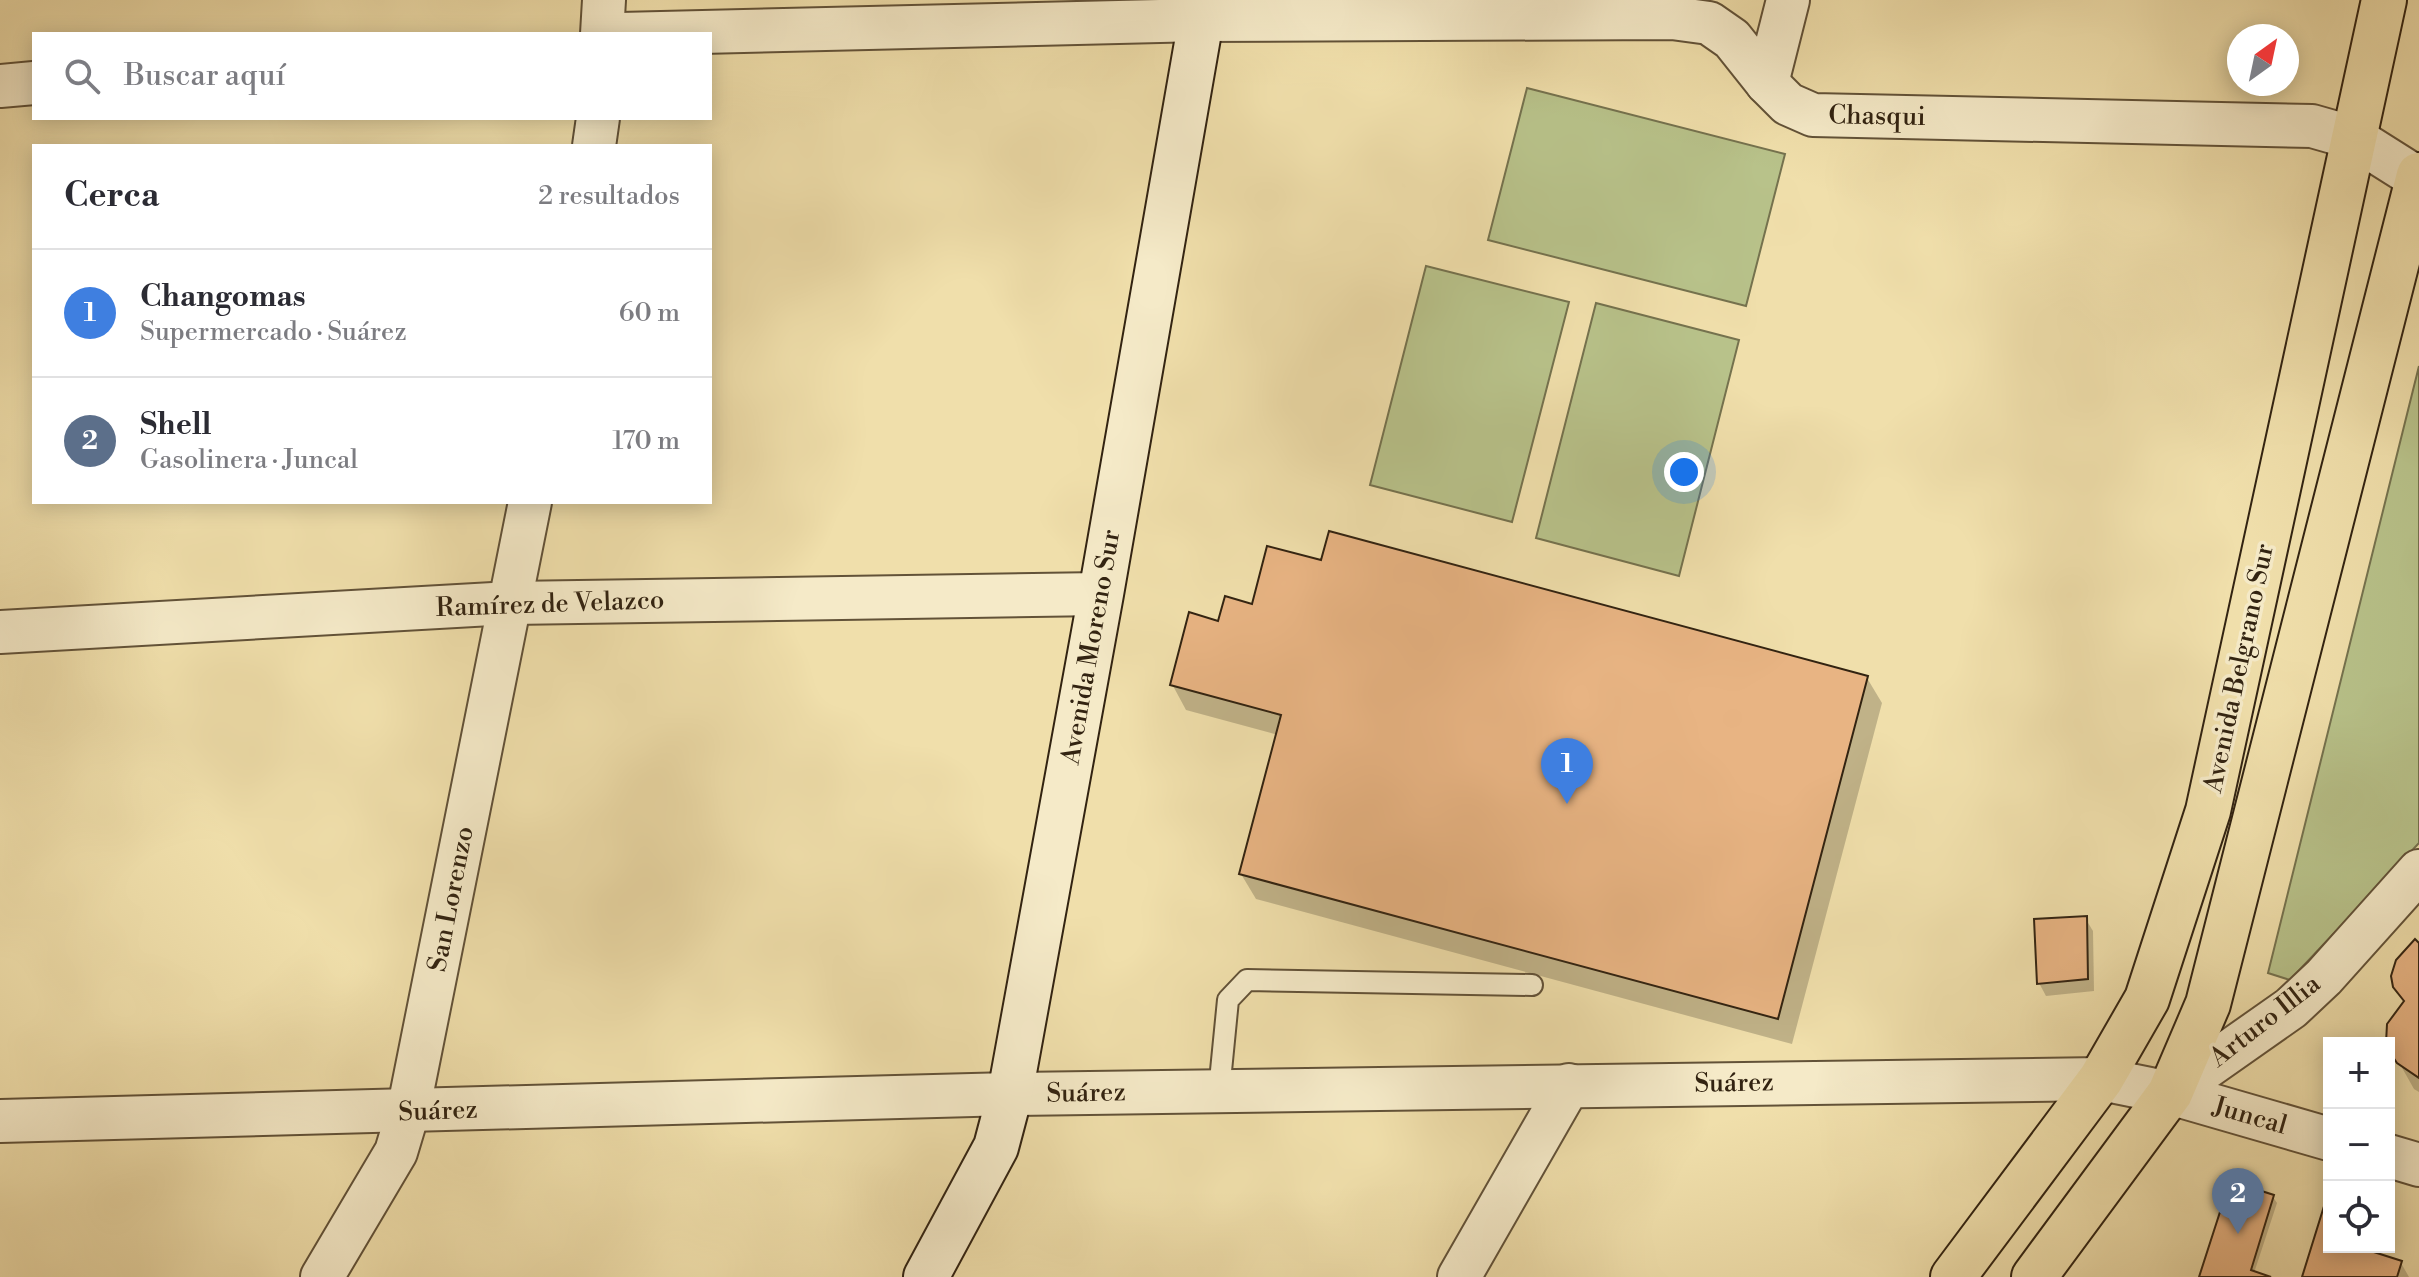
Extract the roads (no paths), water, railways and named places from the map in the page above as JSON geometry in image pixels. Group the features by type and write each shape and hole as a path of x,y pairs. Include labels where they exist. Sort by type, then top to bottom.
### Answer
{"highway":[{"name":"Avenida Belgrano Sur","path":"1953,1277 2101,1079 2147,999 2208,811 2384,0"},
{"name":"Avenida Belgrano Sur","path":"2034,1277 2170,1093 2208,1004 2419,178"}],"street":[{"path":"602,32 604,0"},
{"path":"1767,83 1788,0"},
{"name":"Chasqui","path":"668,32 1201,10 1672,18 1709,23 1732,39 1788,104 1813,115 2312,126 2354,138 2419,178"},
{"name":"Avenida Moreno Sur","path":"926,1277 996,1147 1010,1094 1101,594 1201,10"},
{"path":"0,86 32,83"},
{"path":"594,144 598,120"},
{"name":"San Lorenzo","path":"322,1277 396,1152 408,1112 530,504"},
{"name":"Ramírez de Velazco","path":"0,632 511,603 1101,594"},
{"name":"Arturo Illia","path":"2170,1093 2291,1008 2324,977 2419,871"},
{"name":"Suárez","path":"0,1121 1010,1094 1569,1085 2101,1079 2170,1093"},
{"path":"1459,1277 1569,1085"},
{"name":"Juncal","path":"2170,1093 2323,1137"},
{"path":"2395,1158 2419,1165"}],"lane":[{"path":"1219,1091 1228,1000 1247,980 1532,985"}],"place":[{"name":"Changomas","path":"1567,804"},
{"name":"Shell","path":"2238,1234"}]}
